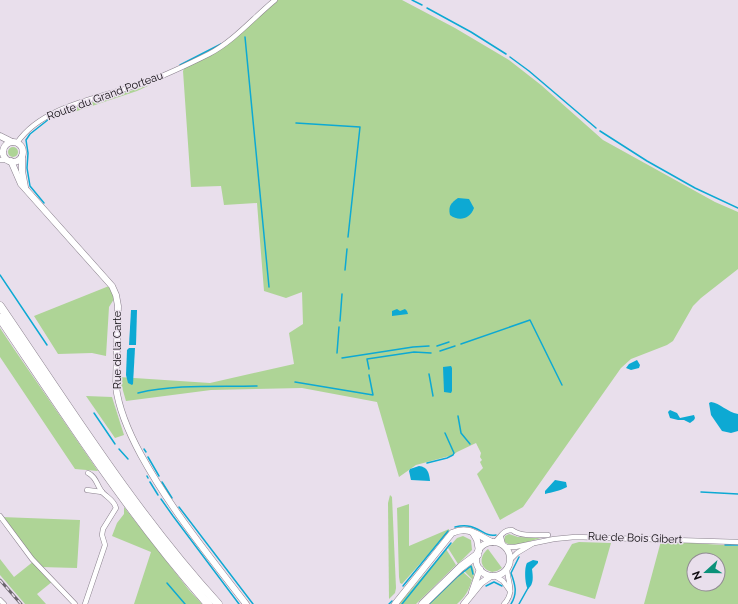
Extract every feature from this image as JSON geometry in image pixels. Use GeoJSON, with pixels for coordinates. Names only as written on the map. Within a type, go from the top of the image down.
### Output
{"type":"FeatureCollection","features":[{"type":"Feature","properties":{"kind":"highway"},"geometry":{"type":"LineString","coordinates":[[0,306],[124,487],[172,551],[218,604]]}},
{"type":"Feature","properties":{"kind":"highway"},"geometry":{"type":"LineString","coordinates":[[0,318],[119,492],[163,550],[208,604]]}},
{"type":"Feature","properties":{"kind":"highway"},"geometry":{"type":"LineString","coordinates":[[423,604],[478,553]]}},
{"type":"Feature","properties":{"kind":"street","name":"Route du Grand Porteau"},"geometry":{"type":"LineString","coordinates":[[15,142],[31,127],[52,113],[148,82],[210,53],[226,44],[241,32],[275,0]]}},
{"type":"Feature","properties":{"kind":"street"},"geometry":{"type":"LineString","coordinates":[[0,136],[15,142],[22,147],[22,171],[25,188]]}},
{"type":"Feature","properties":{"kind":"street"},"geometry":{"type":"LineString","coordinates":[[0,142],[5,157],[9,161]]}},
{"type":"Feature","properties":{"kind":"street"},"geometry":{"type":"LineString","coordinates":[[3,150],[9,143],[15,142]]}},
{"type":"Feature","properties":{"kind":"street"},"geometry":{"type":"LineString","coordinates":[[0,160],[19,160],[22,156]]}},
{"type":"Feature","properties":{"kind":"street","name":"Rue de la Carte"},"geometry":{"type":"LineString","coordinates":[[9,161],[21,184],[107,279],[114,290],[118,306],[116,368],[117,398],[124,420],[136,446],[157,482],[177,512],[246,604]]}},
{"type":"Feature","properties":{"kind":"street"},"geometry":{"type":"LineString","coordinates":[[85,604],[105,545],[102,535],[103,529],[116,508],[113,502],[102,492],[94,476],[88,474]]}},
{"type":"Feature","properties":{"kind":"street"},"geometry":{"type":"LineString","coordinates":[[87,490],[102,492]]}},
{"type":"Feature","properties":{"kind":"street"},"geometry":{"type":"LineString","coordinates":[[0,516],[32,559],[75,604]]}},
{"type":"Feature","properties":{"kind":"street"},"geometry":{"type":"LineString","coordinates":[[395,604],[452,533],[462,530],[478,534],[504,546]]}},
{"type":"Feature","properties":{"kind":"street"},"geometry":{"type":"LineString","coordinates":[[478,553],[486,544],[501,537],[503,532],[512,530],[520,534],[548,535]]}},
{"type":"Feature","properties":{"kind":"street"},"geometry":{"type":"LineString","coordinates":[[473,533],[477,540],[477,562],[480,569],[505,583],[510,591]]}},
{"type":"Feature","properties":{"kind":"street","name":"Rue de Bois Gibert"},"geometry":{"type":"LineString","coordinates":[[504,546],[512,548],[575,536],[738,542]]}},
{"type":"Feature","properties":{"kind":"street"},"geometry":{"type":"LineString","coordinates":[[464,604],[484,580],[502,573],[507,568],[510,560],[509,554],[501,537]]}},
{"type":"Feature","properties":{"kind":"street","name":"Rue de Bois Gibert"},"geometry":{"type":"LineString","coordinates":[[510,560],[517,553],[532,544]]}},
{"type":"Feature","properties":{"kind":"street"},"geometry":{"type":"LineString","coordinates":[[504,604],[508,600],[511,584],[507,568]]}},
{"type":"Feature","properties":{"kind":"street"},"geometry":{"type":"LineString","coordinates":[[470,597],[480,569]]}},
{"type":"Feature","properties":{"kind":"street"},"geometry":{"type":"LineString","coordinates":[[0,600],[4,604]]}},
{"type":"Feature","properties":{"kind":"green space"},"geometry":{"type":"Polygon","coordinates":[[[275,0],[402,0],[455,28],[509,60],[541,85],[603,140],[715,202],[738,212],[738,269],[693,306],[673,341],[667,345],[631,359],[621,368],[523,507],[500,520],[477,474],[483,468],[480,462],[482,460],[480,457],[481,453],[476,443],[453,455],[416,465],[399,477],[377,402],[302,388],[211,390],[126,401],[119,377],[210,383],[294,364],[289,333],[303,324],[302,292],[286,298],[264,291],[257,203],[224,205],[221,186],[191,187],[183,71],[186,65],[226,44],[275,0]]]}},
{"type":"Feature","properties":{"kind":"green space"},"geometry":{"type":"Polygon","coordinates":[[[150,85],[137,91],[71,113],[57,116],[57,113],[150,85]]]}},
{"type":"Feature","properties":{"kind":"green space"},"geometry":{"type":"Polygon","coordinates":[[[11,147],[15,147],[17,148],[17,156],[11,157],[8,154],[8,150],[11,147]]]}},
{"type":"Feature","properties":{"kind":"green space"},"geometry":{"type":"Polygon","coordinates":[[[109,286],[113,292],[114,299],[109,307],[106,356],[92,353],[58,354],[34,316],[109,286]]]}},
{"type":"Feature","properties":{"kind":"green space"},"geometry":{"type":"Polygon","coordinates":[[[0,328],[98,471],[75,469],[0,357],[0,328]]]}},
{"type":"Feature","properties":{"kind":"green space"},"geometry":{"type":"Polygon","coordinates":[[[86,396],[112,397],[124,435],[115,438],[86,396]]]}},
{"type":"Feature","properties":{"kind":"green space"},"geometry":{"type":"Polygon","coordinates":[[[390,495],[392,497],[396,588],[395,593],[389,599],[388,503],[390,495]]]}},
{"type":"Feature","properties":{"kind":"green space"},"geometry":{"type":"Polygon","coordinates":[[[409,504],[409,546],[449,529],[449,531],[402,584],[400,583],[399,577],[397,508],[409,504]]]}},
{"type":"Feature","properties":{"kind":"green space"},"geometry":{"type":"Polygon","coordinates":[[[124,507],[189,590],[202,604],[134,604],[151,552],[112,536],[117,523],[124,514],[124,507]]]}},
{"type":"Feature","properties":{"kind":"green space"},"geometry":{"type":"Polygon","coordinates":[[[1,517],[80,520],[77,568],[40,567],[53,581],[37,594],[46,604],[25,604],[0,575],[0,559],[14,577],[34,561],[1,517]]]}},
{"type":"Feature","properties":{"kind":"green space"},"geometry":{"type":"Polygon","coordinates":[[[509,534],[518,537],[541,538],[521,544],[511,545],[504,541],[505,536],[509,534]]]}},
{"type":"Feature","properties":{"kind":"green space"},"geometry":{"type":"Polygon","coordinates":[[[463,536],[471,540],[472,550],[458,564],[448,548],[457,538],[463,536]]]}},
{"type":"Feature","properties":{"kind":"green space"},"geometry":{"type":"Polygon","coordinates":[[[661,541],[738,546],[738,604],[644,604],[661,541]]]}},
{"type":"Feature","properties":{"kind":"green space"},"geometry":{"type":"Polygon","coordinates":[[[579,542],[611,543],[595,599],[548,585],[572,544],[579,542]]]}},
{"type":"Feature","properties":{"kind":"green space"},"geometry":{"type":"Polygon","coordinates":[[[446,549],[456,565],[416,604],[399,604],[446,549]]]}},
{"type":"Feature","properties":{"kind":"green space"},"geometry":{"type":"Polygon","coordinates":[[[488,549],[502,568],[497,571],[492,572],[483,566],[482,559],[488,549]]]}},
{"type":"Feature","properties":{"kind":"green space"},"geometry":{"type":"Polygon","coordinates":[[[472,565],[474,571],[473,580],[464,571],[472,565]]]}},
{"type":"Feature","properties":{"kind":"green space"},"geometry":{"type":"Polygon","coordinates":[[[463,572],[472,580],[470,587],[457,604],[429,604],[463,572]]]}},
{"type":"Feature","properties":{"kind":"water"},"geometry":{"type":"Polygon","coordinates":[[[458,198],[469,199],[474,208],[470,215],[460,219],[450,215],[449,209],[458,198]]]}},
{"type":"Feature","properties":{"kind":"water"},"geometry":{"type":"Polygon","coordinates":[[[397,309],[400,311],[405,309],[408,314],[392,316],[392,311],[397,309]]]}},
{"type":"Feature","properties":{"kind":"water"},"geometry":{"type":"Polygon","coordinates":[[[131,310],[137,310],[136,345],[129,345],[131,310]]]}},
{"type":"Feature","properties":{"kind":"water"},"geometry":{"type":"Polygon","coordinates":[[[129,348],[135,348],[132,385],[128,383],[126,375],[127,350],[129,348]]]}},
{"type":"Feature","properties":{"kind":"water"},"geometry":{"type":"Polygon","coordinates":[[[637,360],[640,365],[639,368],[631,370],[626,368],[629,364],[637,360]]]}},
{"type":"Feature","properties":{"kind":"water"},"geometry":{"type":"Polygon","coordinates":[[[451,366],[451,393],[444,392],[443,367],[451,366]]]}},
{"type":"Feature","properties":{"kind":"water"},"geometry":{"type":"Polygon","coordinates":[[[711,402],[738,414],[738,431],[731,433],[722,431],[711,415],[709,403],[711,402]]]}},
{"type":"Feature","properties":{"kind":"water"},"geometry":{"type":"Polygon","coordinates":[[[670,410],[677,413],[680,418],[694,415],[695,418],[690,423],[684,420],[670,418],[668,412],[670,410]]]}},
{"type":"Feature","properties":{"kind":"water"},"geometry":{"type":"Polygon","coordinates":[[[419,466],[428,471],[430,481],[411,480],[410,469],[419,466]]]}},
{"type":"Feature","properties":{"kind":"water"},"geometry":{"type":"Polygon","coordinates":[[[555,480],[566,482],[567,487],[545,494],[545,491],[555,480]]]}},
{"type":"Feature","properties":{"kind":"water"},"geometry":{"type":"Polygon","coordinates":[[[533,560],[538,561],[538,563],[532,569],[532,583],[528,589],[525,569],[527,563],[533,560]]]}},
{"type":"Feature","properties":{"kind":"waterway"},"geometry":{"type":"LineString","coordinates":[[412,0],[422,5]]}},
{"type":"Feature","properties":{"kind":"waterway"},"geometry":{"type":"LineString","coordinates":[[427,8],[471,32],[506,54]]}},
{"type":"Feature","properties":{"kind":"waterway"},"geometry":{"type":"LineString","coordinates":[[245,37],[269,287]]}},
{"type":"Feature","properties":{"kind":"waterway"},"geometry":{"type":"LineString","coordinates":[[180,65],[221,44]]}},
{"type":"Feature","properties":{"kind":"waterway"},"geometry":{"type":"LineString","coordinates":[[510,57],[529,71],[596,128]]}},
{"type":"Feature","properties":{"kind":"waterway"},"geometry":{"type":"LineString","coordinates":[[44,203],[30,186],[27,168],[28,153],[26,140],[30,134],[49,119]]}},
{"type":"Feature","properties":{"kind":"waterway"},"geometry":{"type":"LineString","coordinates":[[296,123],[360,127],[348,237]]}},
{"type":"Feature","properties":{"kind":"waterway"},"geometry":{"type":"LineString","coordinates":[[600,131],[647,161],[695,188],[738,208]]}},
{"type":"Feature","properties":{"kind":"waterway"},"geometry":{"type":"LineString","coordinates":[[345,270],[347,249]]}},
{"type":"Feature","properties":{"kind":"waterway"},"geometry":{"type":"LineString","coordinates":[[0,275],[47,345]]}},
{"type":"Feature","properties":{"kind":"waterway"},"geometry":{"type":"LineString","coordinates":[[340,321],[342,294]]}},
{"type":"Feature","properties":{"kind":"waterway"},"geometry":{"type":"LineString","coordinates":[[461,344],[530,320],[562,385]]}},
{"type":"Feature","properties":{"kind":"waterway"},"geometry":{"type":"LineString","coordinates":[[337,353],[339,327]]}},
{"type":"Feature","properties":{"kind":"waterway"},"geometry":{"type":"LineString","coordinates":[[437,346],[449,342]]}},
{"type":"Feature","properties":{"kind":"waterway"},"geometry":{"type":"LineString","coordinates":[[342,358],[429,346]]}},
{"type":"Feature","properties":{"kind":"waterway"},"geometry":{"type":"LineString","coordinates":[[440,351],[455,346]]}},
{"type":"Feature","properties":{"kind":"waterway"},"geometry":{"type":"LineString","coordinates":[[369,369],[367,359],[414,352],[431,353]]}},
{"type":"Feature","properties":{"kind":"waterway"},"geometry":{"type":"LineString","coordinates":[[429,374],[433,396]]}},
{"type":"Feature","properties":{"kind":"waterway"},"geometry":{"type":"LineString","coordinates":[[295,382],[373,395],[369,375]]}},
{"type":"Feature","properties":{"kind":"waterway"},"geometry":{"type":"LineString","coordinates":[[138,393],[167,388],[197,386],[257,386]]}},
{"type":"Feature","properties":{"kind":"waterway"},"geometry":{"type":"LineString","coordinates":[[94,413],[115,444]]}},
{"type":"Feature","properties":{"kind":"waterway"},"geometry":{"type":"LineString","coordinates":[[458,416],[461,433],[470,444]]}},
{"type":"Feature","properties":{"kind":"waterway"},"geometry":{"type":"LineString","coordinates":[[427,463],[453,455],[454,453],[445,433]]}},
{"type":"Feature","properties":{"kind":"waterway"},"geometry":{"type":"LineString","coordinates":[[119,449],[128,459]]}},
{"type":"Feature","properties":{"kind":"waterway"},"geometry":{"type":"LineString","coordinates":[[148,457],[159,476]]}},
{"type":"Feature","properties":{"kind":"waterway"},"geometry":{"type":"LineString","coordinates":[[150,482],[158,495]]}},
{"type":"Feature","properties":{"kind":"waterway"},"geometry":{"type":"LineString","coordinates":[[162,482],[172,498]]}},
{"type":"Feature","properties":{"kind":"waterway"},"geometry":{"type":"LineString","coordinates":[[701,492],[738,494]]}},
{"type":"Feature","properties":{"kind":"waterway"},"geometry":{"type":"LineString","coordinates":[[161,499],[239,604]]}},
{"type":"Feature","properties":{"kind":"waterway"},"geometry":{"type":"LineString","coordinates":[[179,507],[253,604]]}},
{"type":"Feature","properties":{"kind":"waterway"},"geometry":{"type":"LineString","coordinates":[[455,527],[469,526],[487,534],[496,535]]}},
{"type":"Feature","properties":{"kind":"waterway"},"geometry":{"type":"LineString","coordinates":[[403,586],[448,531]]}},
{"type":"Feature","properties":{"kind":"waterway"},"geometry":{"type":"LineString","coordinates":[[402,604],[451,543]]}},
{"type":"Feature","properties":{"kind":"waterway"},"geometry":{"type":"LineString","coordinates":[[725,545],[738,545]]}},
{"type":"Feature","properties":{"kind":"waterway"},"geometry":{"type":"LineString","coordinates":[[511,604],[515,596],[515,585],[511,573],[519,557]]}},
{"type":"Feature","properties":{"kind":"waterway"},"geometry":{"type":"LineString","coordinates":[[429,604],[457,577],[471,566],[473,574]]}},
{"type":"Feature","properties":{"kind":"waterway"},"geometry":{"type":"LineString","coordinates":[[486,586],[494,582],[502,586]]}},
{"type":"Feature","properties":{"kind":"waterway"},"geometry":{"type":"LineString","coordinates":[[167,583],[185,604]]}},
{"type":"Feature","properties":{"kind":"waterway"},"geometry":{"type":"LineString","coordinates":[[519,604],[528,588]]}},
{"type":"Feature","properties":{"kind":"waterway"},"geometry":{"type":"LineString","coordinates":[[389,604],[392,601]]}},
{"type":"Feature","properties":{"kind":"railway"},"geometry":{"type":"LineString","coordinates":[[0,580],[21,604]]}}]}
